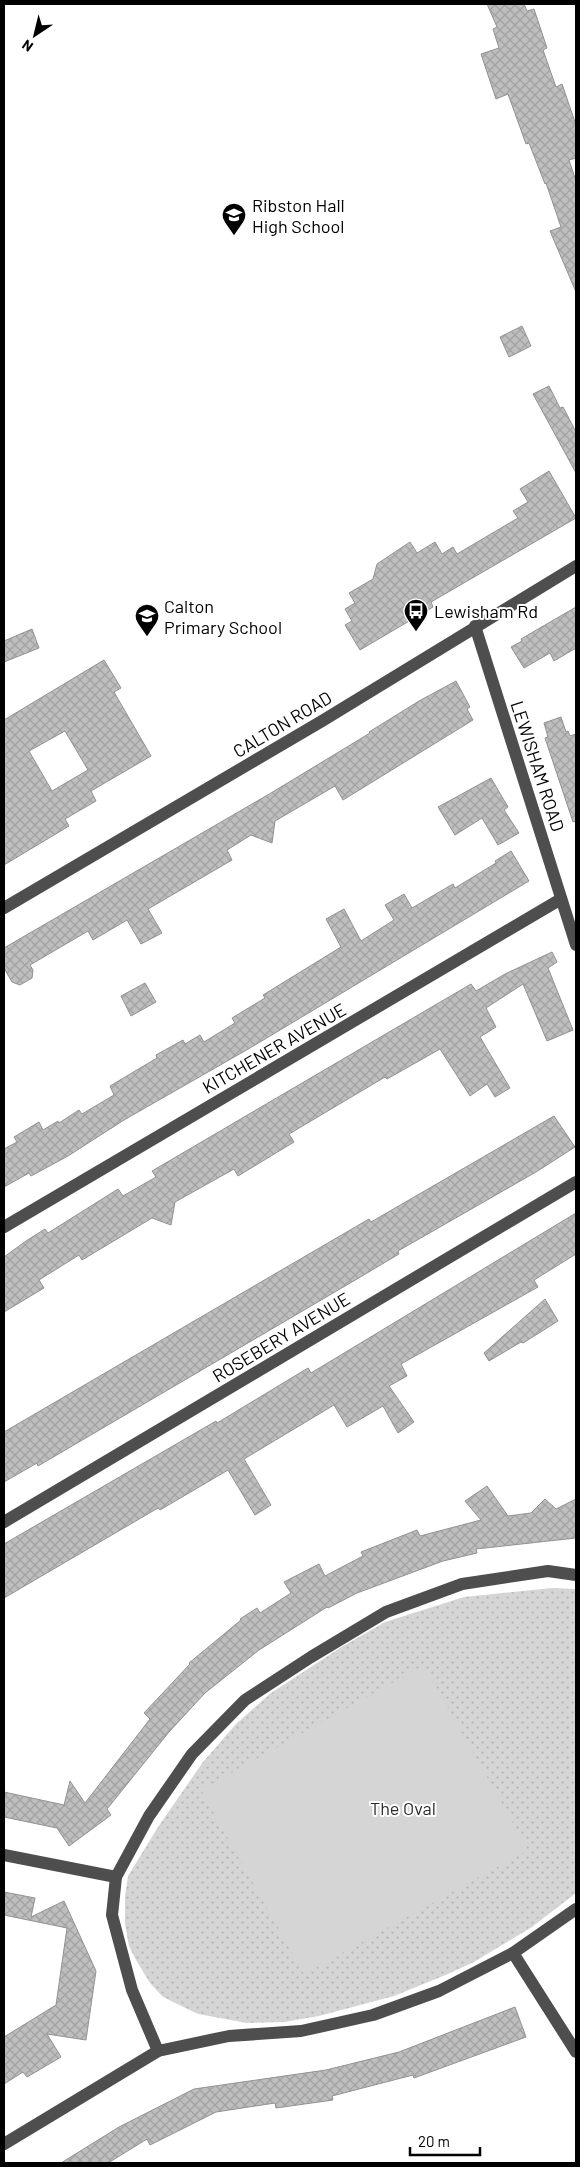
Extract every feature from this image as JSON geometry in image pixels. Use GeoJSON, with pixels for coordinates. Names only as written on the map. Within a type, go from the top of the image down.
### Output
{"type":"FeatureCollection","features":[{"type":"Feature","properties":{"kind":"street","name":"CALTON ROAD"},"geometry":{"type":"LineString","coordinates":[[4,908],[313,726],[576,566]]}},
{"type":"Feature","properties":{"kind":"street","name":"LEWISHAM ROAD"},"geometry":{"type":"LineString","coordinates":[[475,626],[576,945]]}},
{"type":"Feature","properties":{"kind":"street","name":"KITCHENER AVENUE"},"geometry":{"type":"LineString","coordinates":[[4,1227],[561,899]]}},
{"type":"Feature","properties":{"kind":"street","name":"ROSEBERY AVENUE"},"geometry":{"type":"LineString","coordinates":[[4,1522],[576,1182]]}},
{"type":"Feature","properties":{"kind":"street"},"geometry":{"type":"LineString","coordinates":[[158,2051],[132,1990],[112,1915],[116,1877],[149,1816],[192,1754],[244,1700],[386,1612],[462,1584],[548,1571],[576,1575]]}},
{"type":"Feature","properties":{"kind":"street"},"geometry":{"type":"LineString","coordinates":[[4,1855],[116,1877]]}},
{"type":"Feature","properties":{"kind":"street"},"geometry":{"type":"LineString","coordinates":[[4,2144],[158,2051],[229,2036],[301,2031],[373,2015],[439,1991],[513,1953],[576,1909]]}},
{"type":"Feature","properties":{"kind":"street"},"geometry":{"type":"LineString","coordinates":[[513,1953],[576,2052]]}},
{"type":"Feature","properties":{"kind":"green space","name":"The Oval"},"geometry":{"type":"Polygon","coordinates":[[[552,1588],[576,1589],[576,1893],[532,1927],[474,1962],[394,1996],[319,2016],[284,2022],[247,2023],[198,2014],[163,1997],[150,1983],[129,1946],[125,1924],[125,1896],[128,1876],[158,1827],[203,1762],[236,1724],[271,1693],[340,1648],[385,1622],[464,1597],[552,1588]]]}},
{"type":"Feature","properties":{"kind":"green space"},"geometry":{"type":"Polygon","coordinates":[[[424,1665],[528,1850],[304,1974],[201,1790],[424,1665]]]}},
{"type":"Feature","properties":{"kind":"building"},"geometry":{"type":"Polygon","coordinates":[[[487,4],[524,4],[527,11],[534,9],[547,48],[543,50],[556,87],[562,84],[576,125],[576,158],[569,160],[576,181],[576,292],[550,231],[561,227],[546,183],[529,143],[526,144],[508,94],[496,99],[481,54],[499,48],[493,29],[497,27],[487,4]]]}},
{"type":"Feature","properties":{"kind":"building"},"geometry":{"type":"Polygon","coordinates":[[[522,326],[531,346],[509,357],[500,337],[522,326]]]}},
{"type":"Feature","properties":{"kind":"building"},"geometry":{"type":"Polygon","coordinates":[[[549,386],[560,408],[563,407],[576,432],[576,473],[533,394],[549,386]]]}},
{"type":"Feature","properties":{"kind":"building"},"geometry":{"type":"Polygon","coordinates":[[[549,471],[576,518],[431,602],[433,607],[360,650],[345,625],[352,621],[345,609],[355,603],[349,593],[373,579],[377,564],[410,542],[417,553],[435,542],[442,554],[453,547],[457,554],[518,518],[513,511],[528,502],[520,489],[549,471]]]}},
{"type":"Feature","properties":{"kind":"building"},"geometry":{"type":"Polygon","coordinates":[[[576,607],[576,648],[554,661],[550,653],[524,668],[511,647],[522,641],[521,639],[576,607]]]}},
{"type":"Feature","properties":{"kind":"building"},"geometry":{"type":"Polygon","coordinates":[[[32,629],[39,648],[4,662],[4,641],[32,629]]]}},
{"type":"Feature","properties":{"kind":"building"},"geometry":{"type":"Polygon","coordinates":[[[104,660],[121,688],[114,692],[151,756],[91,791],[96,801],[65,819],[69,826],[4,865],[4,720],[104,660]],[[65,731],[29,751],[52,791],[88,770],[65,731]]]}},
{"type":"Feature","properties":{"kind":"building"},"geometry":{"type":"Polygon","coordinates":[[[456,681],[470,707],[467,709],[473,720],[343,800],[335,786],[275,821],[272,843],[251,835],[227,850],[232,860],[148,909],[162,933],[141,944],[127,920],[93,940],[88,931],[30,965],[33,970],[32,978],[20,985],[12,982],[4,968],[4,948],[271,793],[419,701],[456,681]]]}},
{"type":"Feature","properties":{"kind":"building"},"geometry":{"type":"Polygon","coordinates":[[[561,717],[566,732],[568,731],[570,736],[576,734],[576,821],[573,822],[545,738],[548,737],[544,723],[561,717]]]}},
{"type":"Feature","properties":{"kind":"building"},"geometry":{"type":"Polygon","coordinates":[[[491,778],[508,807],[504,810],[519,833],[498,845],[482,818],[455,835],[438,807],[491,778]]]}},
{"type":"Feature","properties":{"kind":"building"},"geometry":{"type":"Polygon","coordinates":[[[511,851],[529,881],[250,1048],[124,1120],[68,1156],[31,1176],[29,1173],[4,1187],[4,1149],[17,1142],[14,1137],[39,1122],[43,1130],[58,1121],[59,1123],[79,1110],[82,1114],[114,1095],[110,1086],[157,1058],[156,1055],[183,1040],[185,1044],[200,1035],[204,1042],[235,1023],[232,1018],[265,998],[263,995],[341,947],[326,919],[344,909],[361,941],[394,920],[385,905],[404,894],[412,908],[453,884],[455,888],[496,863],[495,861],[511,851]]]}},
{"type":"Feature","properties":{"kind":"building"},"geometry":{"type":"Polygon","coordinates":[[[552,952],[557,962],[548,968],[573,1030],[547,1041],[523,984],[486,1008],[496,1027],[480,1037],[510,1088],[495,1097],[487,1084],[470,1096],[440,1049],[387,1079],[385,1077],[289,1134],[294,1142],[238,1176],[234,1169],[175,1202],[171,1225],[152,1218],[82,1260],[79,1255],[39,1280],[44,1288],[4,1312],[4,1257],[26,1241],[45,1229],[48,1233],[118,1189],[123,1196],[156,1177],[152,1171],[471,984],[476,991],[505,974],[552,952]]]}},
{"type":"Feature","properties":{"kind":"building"},"geometry":{"type":"Polygon","coordinates":[[[145,983],[156,1002],[131,1016],[121,996],[145,983]]]}},
{"type":"Feature","properties":{"kind":"building"},"geometry":{"type":"Polygon","coordinates":[[[554,1116],[575,1147],[536,1172],[398,1251],[399,1254],[357,1279],[38,1466],[37,1463],[4,1482],[4,1432],[369,1219],[371,1222],[554,1116]]]}},
{"type":"Feature","properties":{"kind":"building"},"geometry":{"type":"Polygon","coordinates":[[[576,1213],[576,1254],[534,1280],[538,1287],[401,1364],[407,1376],[389,1386],[414,1422],[398,1433],[383,1406],[347,1427],[334,1405],[244,1459],[271,1505],[255,1515],[228,1470],[160,1510],[158,1508],[4,1598],[4,1544],[216,1421],[217,1423],[308,1368],[311,1373],[576,1213]]]}},
{"type":"Feature","properties":{"kind":"building"},"geometry":{"type":"Polygon","coordinates":[[[545,1299],[558,1321],[489,1361],[484,1353],[545,1299]]]}},
{"type":"Feature","properties":{"kind":"building"},"geometry":{"type":"Polygon","coordinates":[[[487,1486],[508,1516],[531,1513],[545,1499],[556,1509],[576,1499],[576,1538],[476,1549],[477,1553],[443,1561],[357,1593],[327,1607],[259,1650],[205,1693],[169,1732],[107,1809],[111,1815],[69,1846],[57,1828],[4,1817],[4,1792],[64,1805],[70,1781],[85,1803],[150,1719],[144,1713],[189,1663],[240,1619],[257,1608],[260,1613],[291,1593],[284,1582],[319,1564],[325,1576],[363,1556],[361,1552],[417,1530],[420,1536],[481,1520],[465,1501],[487,1486]]]}},
{"type":"Feature","properties":{"kind":"building"},"geometry":{"type":"Polygon","coordinates":[[[4,1892],[35,1898],[31,1917],[64,1901],[96,1971],[86,2040],[47,2034],[61,2057],[27,2077],[23,2072],[4,2084],[4,2037],[56,2005],[67,1928],[4,1915],[4,1892]]]}},
{"type":"Feature","properties":{"kind":"building"},"geometry":{"type":"Polygon","coordinates":[[[515,2007],[526,2037],[414,2078],[413,2075],[332,2096],[333,2100],[276,2108],[275,2103],[216,2112],[150,2145],[147,2139],[108,2163],[61,2163],[119,2127],[194,2089],[326,2070],[399,2052],[515,2007]]]}},
{"type":"Feature","properties":{"kind":"place","name":"Ribston Hall High School"},"geometry":{"type":"Point","coordinates":[234,236]}},
{"type":"Feature","properties":{"kind":"place","name":"Lewisham Rd"},"geometry":{"type":"Point","coordinates":[416,632]}},
{"type":"Feature","properties":{"kind":"place","name":"Calton Primary School"},"geometry":{"type":"Point","coordinates":[147,637]}}]}
